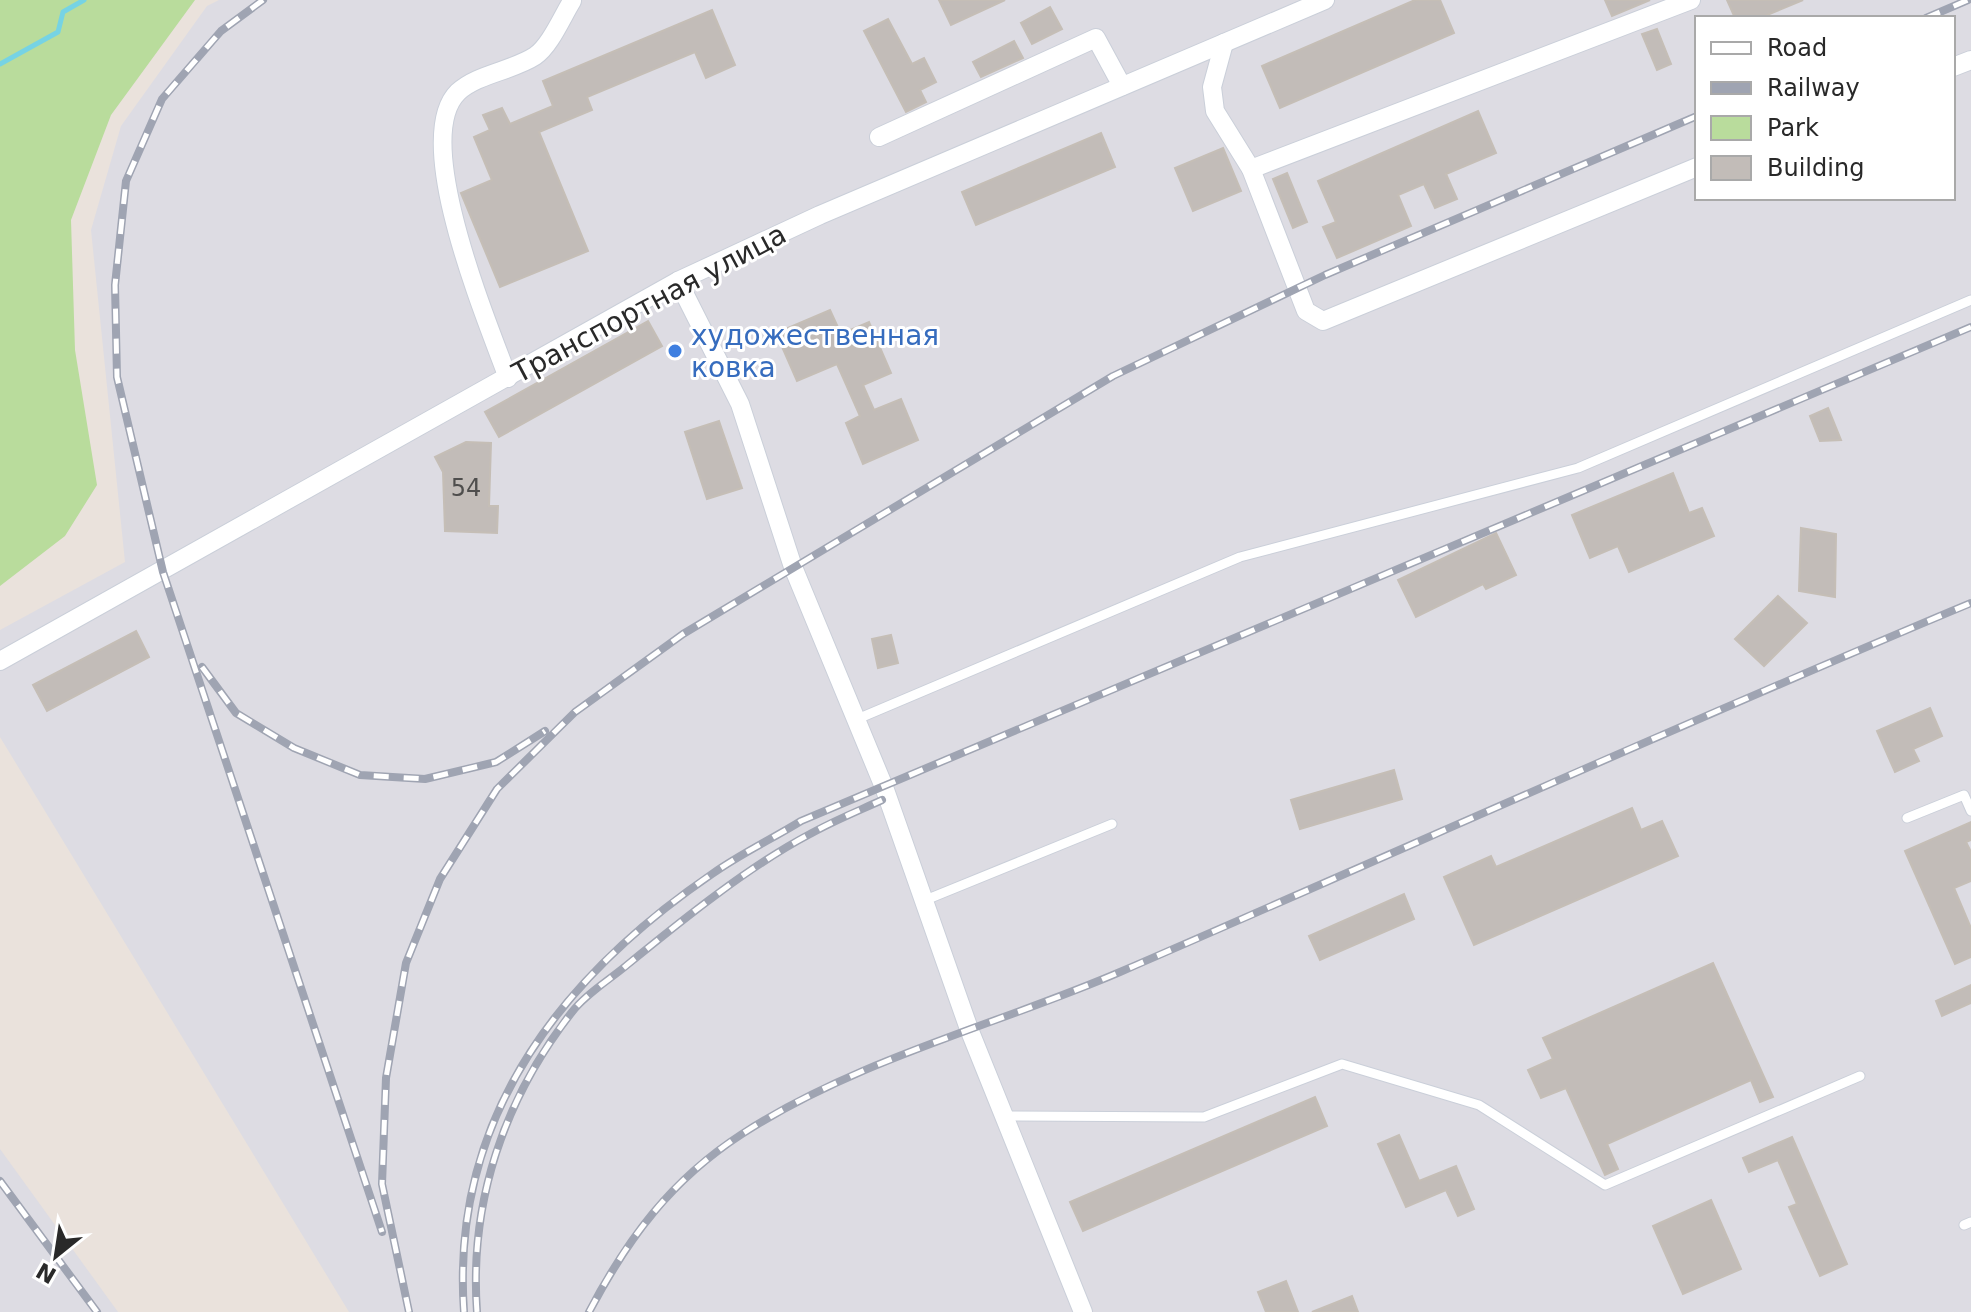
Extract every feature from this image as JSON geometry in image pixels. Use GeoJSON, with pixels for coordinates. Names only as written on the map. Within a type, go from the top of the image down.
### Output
{"type":"FeatureCollection","features":[{"type":"Feature","properties":{"kind":"street","name":"Транспортная улица"},"geometry":{"type":"LineString","coordinates":[[0,661],[678,281],[820,215],[1325,0]]}},
{"type":"Feature","properties":{"kind":"street"},"geometry":{"type":"LineString","coordinates":[[1251,169],[1691,0]]}},
{"type":"Feature","properties":{"kind":"street"},"geometry":{"type":"LineString","coordinates":[[508,378],[453,225],[442,144],[446,117],[459,91],[537,55],[572,1]]}},
{"type":"Feature","properties":{"kind":"street"},"geometry":{"type":"LineString","coordinates":[[879,137],[1096,38],[1122,86]]}},
{"type":"Feature","properties":{"kind":"street"},"geometry":{"type":"LineString","coordinates":[[1224,43],[1212,87],[1215,111],[1251,169],[1306,311],[1323,321],[1695,168]]}},
{"type":"Feature","properties":{"kind":"street"},"geometry":{"type":"LineString","coordinates":[[678,281],[740,404],[793,567],[884,787],[923,901],[1004,1116],[1083,1312]]}},
{"type":"Feature","properties":{"kind":"lane"},"geometry":{"type":"LineString","coordinates":[[855,720],[1240,557],[1578,468],[1971,300]]}},
{"type":"Feature","properties":{"kind":"lane"},"geometry":{"type":"LineString","coordinates":[[1907,818],[1964,795],[1971,811]]}},
{"type":"Feature","properties":{"kind":"lane"},"geometry":{"type":"LineString","coordinates":[[923,901],[1112,824]]}},
{"type":"Feature","properties":{"kind":"lane"},"geometry":{"type":"LineString","coordinates":[[1004,1116],[1204,1117],[1342,1064],[1479,1105],[1605,1185],[1860,1076]]}},
{"type":"Feature","properties":{"kind":"shaded area"},"geometry":{"type":"Polygon","coordinates":[[[219,0],[1971,0],[1971,1312],[349,1312],[0,737],[0,630],[125,562],[91,230],[121,126],[207,6],[219,0]]]}},
{"type":"Feature","properties":{"kind":"shaded area"},"geometry":{"type":"Polygon","coordinates":[[[0,1149],[118,1312],[0,1312],[0,1149]]]}},
{"type":"Feature","properties":{"kind":"green space"},"geometry":{"type":"Polygon","coordinates":[[[0,0],[195,0],[111,115],[71,220],[75,350],[97,485],[65,536],[0,586],[0,0]]]}},
{"type":"Feature","properties":{"kind":"building"},"geometry":{"type":"Polygon","coordinates":[[[939,0],[1005,0],[951,25],[939,0]]]}},
{"type":"Feature","properties":{"kind":"building"},"geometry":{"type":"Polygon","coordinates":[[[1415,0],[1440,0],[1454,33],[1280,108],[1262,66],[1415,0]]]}},
{"type":"Feature","properties":{"kind":"building"},"geometry":{"type":"Polygon","coordinates":[[[1605,0],[1650,0],[1612,16],[1605,0]]]}},
{"type":"Feature","properties":{"kind":"building"},"geometry":{"type":"Polygon","coordinates":[[[1727,0],[1803,0],[1765,16],[1734,16],[1727,0]]]}},
{"type":"Feature","properties":{"kind":"building"},"geometry":{"type":"Polygon","coordinates":[[[1050,7],[1062,29],[1032,44],[1021,23],[1050,7]]]}},
{"type":"Feature","properties":{"kind":"building"},"geometry":{"type":"Polygon","coordinates":[[[712,10],[735,65],[706,78],[695,52],[587,97],[592,110],[539,132],[588,251],[500,287],[461,193],[492,180],[474,137],[490,130],[483,115],[502,108],[510,124],[553,106],[543,81],[712,10]]]}},
{"type":"Feature","properties":{"kind":"building"},"geometry":{"type":"Polygon","coordinates":[[[888,19],[912,64],[924,58],[936,82],[920,90],[926,102],[906,112],[864,31],[888,19]]]}},
{"type":"Feature","properties":{"kind":"building"},"geometry":{"type":"Polygon","coordinates":[[[1657,29],[1671,64],[1657,70],[1642,34],[1657,29]]]}},
{"type":"Feature","properties":{"kind":"building"},"geometry":{"type":"Polygon","coordinates":[[[1014,41],[1023,58],[981,77],[973,62],[1014,41]]]}},
{"type":"Feature","properties":{"kind":"building"},"geometry":{"type":"Polygon","coordinates":[[[1478,111],[1496,153],[1446,174],[1457,199],[1435,208],[1424,184],[1398,195],[1411,226],[1337,258],[1323,227],[1336,222],[1318,181],[1478,111]]]}},
{"type":"Feature","properties":{"kind":"building"},"geometry":{"type":"Polygon","coordinates":[[[1101,133],[1115,167],[976,225],[962,192],[1101,133]]]}},
{"type":"Feature","properties":{"kind":"building"},"geometry":{"type":"Polygon","coordinates":[[[1223,148],[1241,191],[1193,211],[1175,168],[1223,148]]]}},
{"type":"Feature","properties":{"kind":"building"},"geometry":{"type":"Polygon","coordinates":[[[1287,173],[1307,222],[1293,228],[1273,179],[1287,173]]]}},
{"type":"Feature","properties":{"kind":"building"},"geometry":{"type":"Polygon","coordinates":[[[830,310],[841,334],[869,322],[891,373],[863,385],[874,410],[901,399],[918,440],[863,464],[846,423],[860,416],[837,364],[797,381],[776,333],[830,310]]]}},
{"type":"Feature","properties":{"kind":"building"},"geometry":{"type":"Polygon","coordinates":[[[648,321],[662,346],[499,437],[485,412],[648,321]]]}},
{"type":"Feature","properties":{"kind":"building"},"geometry":{"type":"Polygon","coordinates":[[[1828,408],[1841,440],[1820,441],[1810,416],[1828,408]]]}},
{"type":"Feature","properties":{"kind":"building"},"geometry":{"type":"Polygon","coordinates":[[[719,421],[742,488],[707,499],[685,432],[719,421]]]}},
{"type":"Feature","properties":{"kind":"building"},"geometry":{"type":"Polygon","coordinates":[[[466,442],[491,443],[489,506],[498,506],[497,533],[445,531],[443,472],[435,457],[466,442]]]}},
{"type":"Feature","properties":{"kind":"building"},"geometry":{"type":"Polygon","coordinates":[[[1673,473],[1689,513],[1702,508],[1714,536],[1629,572],[1618,546],[1590,558],[1572,515],[1673,473]]]}},
{"type":"Feature","properties":{"kind":"building"},"geometry":{"type":"Polygon","coordinates":[[[1801,528],[1836,534],[1835,597],[1799,591],[1801,528]]]}},
{"type":"Feature","properties":{"kind":"building"},"geometry":{"type":"Polygon","coordinates":[[[1496,533],[1516,575],[1486,589],[1483,584],[1416,617],[1398,580],[1496,533]]]}},
{"type":"Feature","properties":{"kind":"building"},"geometry":{"type":"Polygon","coordinates":[[[1778,596],[1807,623],[1764,666],[1735,639],[1778,596]]]}},
{"type":"Feature","properties":{"kind":"building"},"geometry":{"type":"Polygon","coordinates":[[[136,631],[149,657],[47,711],[33,685],[136,631]]]}},
{"type":"Feature","properties":{"kind":"building"},"geometry":{"type":"Polygon","coordinates":[[[891,635],[898,663],[878,668],[872,639],[891,635]]]}},
{"type":"Feature","properties":{"kind":"building"},"geometry":{"type":"Polygon","coordinates":[[[1930,708],[1942,736],[1913,749],[1919,761],[1895,772],[1877,731],[1930,708]]]}},
{"type":"Feature","properties":{"kind":"building"},"geometry":{"type":"Polygon","coordinates":[[[1394,770],[1402,799],[1300,829],[1291,800],[1394,770]]]}},
{"type":"Feature","properties":{"kind":"building"},"geometry":{"type":"Polygon","coordinates":[[[1632,808],[1641,830],[1662,821],[1678,856],[1474,945],[1444,877],[1491,856],[1496,867],[1632,808]]]}},
{"type":"Feature","properties":{"kind":"building"},"geometry":{"type":"Polygon","coordinates":[[[1971,822],[1971,840],[1966,842],[1971,852],[1971,881],[1954,888],[1971,928],[1971,957],[1955,964],[1905,851],[1971,822]]]}},
{"type":"Feature","properties":{"kind":"building"},"geometry":{"type":"Polygon","coordinates":[[[1404,894],[1414,919],[1320,960],[1309,936],[1404,894]]]}},
{"type":"Feature","properties":{"kind":"building"},"geometry":{"type":"Polygon","coordinates":[[[1713,963],[1773,1097],[1760,1102],[1751,1080],[1607,1144],[1618,1169],[1605,1175],[1566,1088],[1541,1098],[1528,1070],[1553,1059],[1543,1038],[1713,963]]]}},
{"type":"Feature","properties":{"kind":"building"},"geometry":{"type":"Polygon","coordinates":[[[1971,985],[1971,1003],[1942,1016],[1936,1001],[1971,985]]]}},
{"type":"Feature","properties":{"kind":"building"},"geometry":{"type":"Polygon","coordinates":[[[1315,1097],[1327,1126],[1083,1231],[1070,1202],[1315,1097]]]}},
{"type":"Feature","properties":{"kind":"building"},"geometry":{"type":"Polygon","coordinates":[[[1399,1135],[1419,1181],[1456,1166],[1474,1209],[1458,1216],[1446,1190],[1406,1207],[1378,1144],[1399,1135]]]}},
{"type":"Feature","properties":{"kind":"building"},"geometry":{"type":"Polygon","coordinates":[[[1792,1137],[1847,1264],[1820,1276],[1789,1207],[1797,1204],[1778,1160],[1749,1172],[1743,1158],[1792,1137]]]}},
{"type":"Feature","properties":{"kind":"building"},"geometry":{"type":"Polygon","coordinates":[[[1711,1200],[1741,1269],[1683,1294],[1653,1226],[1711,1200]]]}},
{"type":"Feature","properties":{"kind":"building"},"geometry":{"type":"Polygon","coordinates":[[[1286,1281],[1298,1312],[1266,1312],[1258,1292],[1286,1281]]]}},
{"type":"Feature","properties":{"kind":"building"},"geometry":{"type":"Polygon","coordinates":[[[1352,1296],[1358,1312],[1312,1312],[1352,1296]]]}},
{"type":"Feature","properties":{"kind":"waterway"},"geometry":{"type":"LineString","coordinates":[[0,64],[58,32],[63,12],[84,0]]}},
{"type":"Feature","properties":{"kind":"railway"},"geometry":{"type":"LineString","coordinates":[[263,0],[221,31],[162,99],[126,181],[115,285],[117,377],[163,572],[382,1232]]}},
{"type":"Feature","properties":{"kind":"railway"},"geometry":{"type":"LineString","coordinates":[[1931,16],[1968,0]]}},
{"type":"Feature","properties":{"kind":"railway"},"geometry":{"type":"LineString","coordinates":[[409,1312],[382,1184],[386,1078],[406,963],[440,879],[497,789],[575,712],[683,634],[1113,376],[1325,275],[1695,117]]}},
{"type":"Feature","properties":{"kind":"railway"},"geometry":{"type":"LineString","coordinates":[[464,1312],[464,1242],[475,1177],[496,1116],[526,1060],[563,1007],[607,959],[657,915],[723,867],[801,821],[1971,327]]}},
{"type":"Feature","properties":{"kind":"railway"},"geometry":{"type":"LineString","coordinates":[[589,1312],[619,1259],[673,1191],[717,1152],[786,1108],[879,1064],[1120,972],[1971,603]]}},
{"type":"Feature","properties":{"kind":"railway"},"geometry":{"type":"LineString","coordinates":[[202,667],[236,713],[294,748],[360,775],[425,779],[496,762],[545,731]]}},
{"type":"Feature","properties":{"kind":"railway"},"geometry":{"type":"LineString","coordinates":[[477,1312],[479,1231],[496,1153],[527,1080],[572,1012],[598,987],[740,878],[810,834],[882,800]]}},
{"type":"Feature","properties":{"kind":"railway"},"geometry":{"type":"LineString","coordinates":[[0,1181],[97,1312]]}},
{"type":"Feature","properties":{"kind":"place","name":"художественная ковка"},"geometry":{"type":"Point","coordinates":[675,351]}}]}
